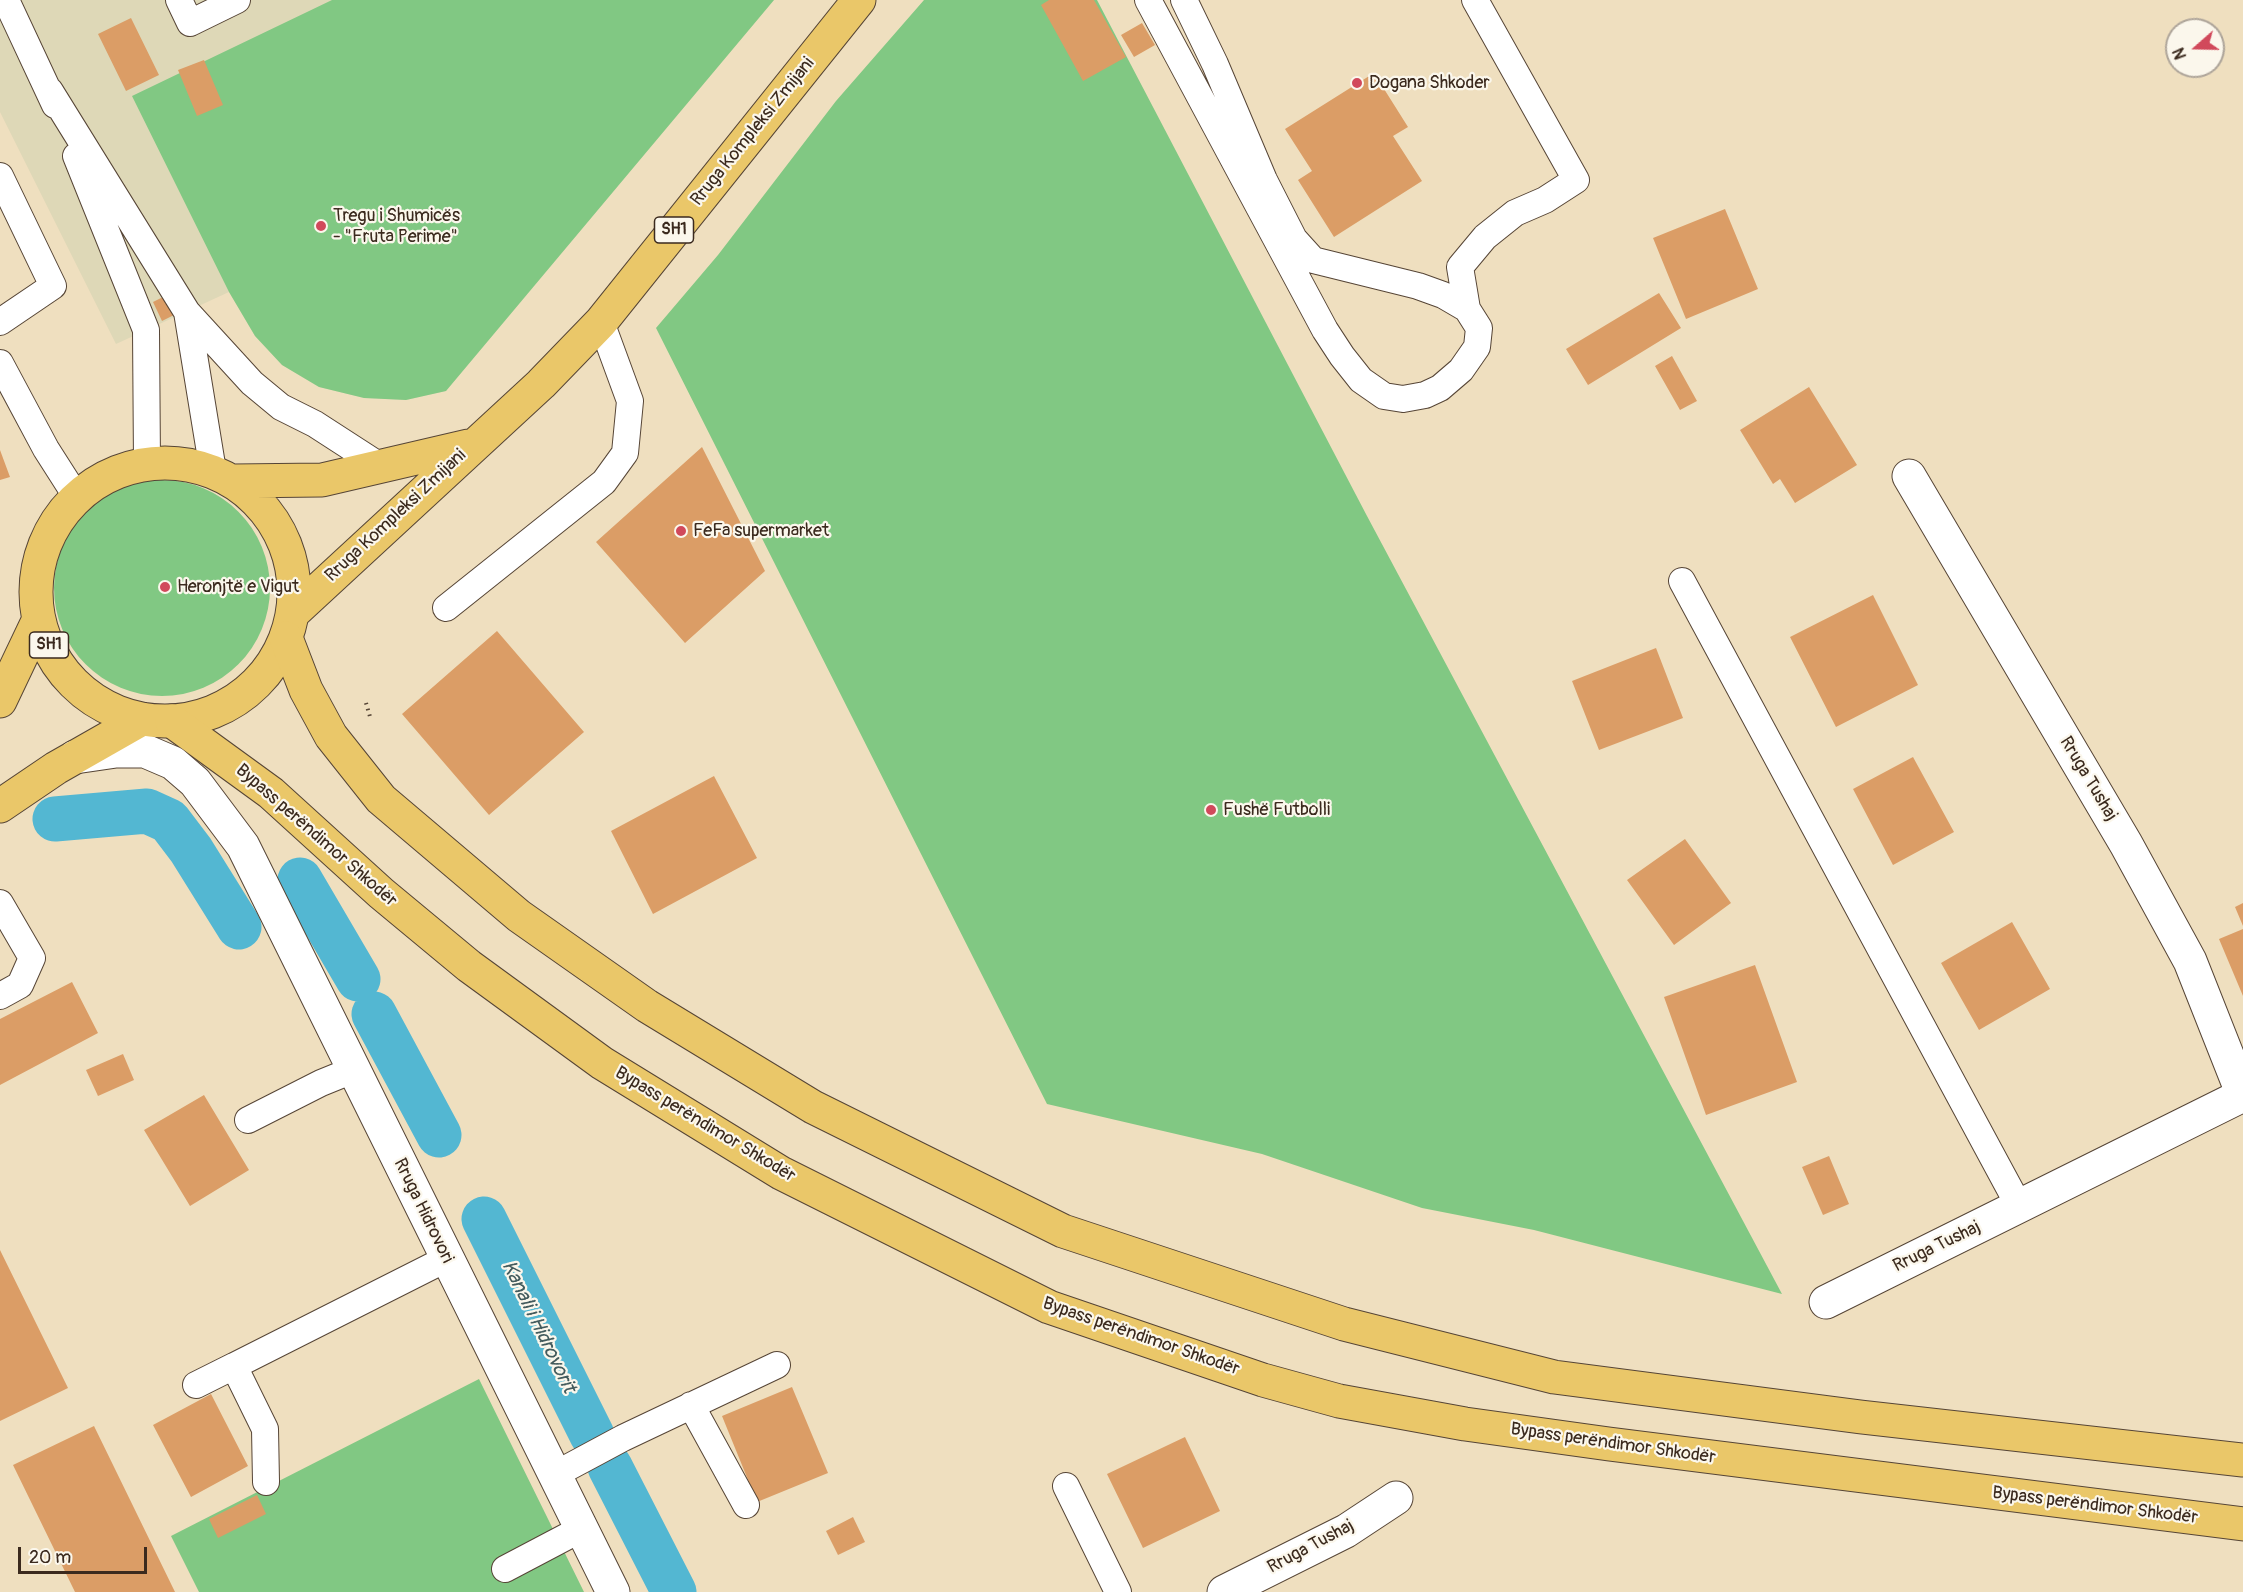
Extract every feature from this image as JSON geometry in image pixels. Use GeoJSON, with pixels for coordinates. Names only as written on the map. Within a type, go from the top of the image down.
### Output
{"type":"FeatureCollection","features":[{"type":"Feature","properties":{"kind":"main road","name":"Rruga Kompleksi Zmijani"},"geometry":{"type":"LineString","coordinates":[[290,625],[473,445],[542,384],[601,322],[859,0]]}},
{"type":"Feature","properties":{"kind":"main road","name":"Rruga Kompleksi Zmijani"},"geometry":{"type":"LineString","coordinates":[[223,476],[322,480],[383,468],[473,445]]}},
{"type":"Feature","properties":{"kind":"main road","name":"SH1"},"geometry":{"type":"LineString","coordinates":[[0,806],[75,758],[161,721],[193,718],[217,710],[240,698],[259,681],[275,661],[290,625],[294,574],[283,538],[262,506],[223,476],[192,464],[147,463],[122,469],[76,496],[50,532],[37,575],[39,619],[52,655],[76,685],[106,707],[161,721]]}},
{"type":"Feature","properties":{"kind":"main road","name":"SH1"},"geometry":{"type":"LineString","coordinates":[[0,701],[39,619]]}},
{"type":"Feature","properties":{"kind":"main road"},"geometry":{"type":"LineString","coordinates":[[290,625],[306,690],[331,736],[381,799],[519,916],[647,1006],[813,1107],[1063,1231],[1344,1324],[1554,1377],[1861,1417],[2243,1460]]}},
{"type":"Feature","properties":{"kind":"main road","name":"Bypass perëndimor Shkodër"},"geometry":{"type":"LineString","coordinates":[[161,721],[271,793],[381,893],[469,966],[602,1064],[781,1173],[1049,1307],[1263,1380],[1362,1406],[1465,1424],[1609,1444],[2243,1524]]}},
{"type":"Feature","properties":{"kind":"street","name":"Rruga Tushaj"},"geometry":{"type":"LineString","coordinates":[[1826,1302],[2243,1095],[2185,951],[2126,844],[1909,476]]}},
{"type":"Feature","properties":{"kind":"street","name":"Rruga Hidrovori"},"geometry":{"type":"LineString","coordinates":[[161,721],[213,784],[232,830]]}},
{"type":"Feature","properties":{"kind":"street","name":"Rruga Hidrovori"},"geometry":{"type":"LineString","coordinates":[[75,758],[116,751],[145,751],[173,764],[195,782],[232,830],[250,861],[613,1592]]}},
{"type":"Feature","properties":{"kind":"street","name":"Rruga Tushaj"},"geometry":{"type":"LineString","coordinates":[[1224,1592],[1346,1531],[1396,1498]]}},
{"type":"Feature","properties":{"kind":"lane"},"geometry":{"type":"LineString","coordinates":[[6,0],[50,91],[146,330],[147,463]]}},
{"type":"Feature","properties":{"kind":"lane"},"geometry":{"type":"LineString","coordinates":[[179,0],[190,23],[237,0]]}},
{"type":"Feature","properties":{"kind":"lane"},"geometry":{"type":"LineString","coordinates":[[1148,0],[1325,330],[1361,380],[1384,396],[1403,399],[1425,395],[1440,388],[1461,370],[1477,347],[1479,328],[1467,309],[1460,267],[1485,237],[1515,213],[1545,200],[1576,180],[1475,0]]}},
{"type":"Feature","properties":{"kind":"lane"},"geometry":{"type":"LineString","coordinates":[[1184,0],[1215,64],[1268,189],[1294,239],[1313,260],[1418,286],[1443,295],[1467,309]]}},
{"type":"Feature","properties":{"kind":"lane"},"geometry":{"type":"LineString","coordinates":[[50,91],[187,312],[252,383],[281,407],[315,424],[383,468]]}},
{"type":"Feature","properties":{"kind":"lane"},"geometry":{"type":"LineString","coordinates":[[0,176],[53,286],[0,322]]}},
{"type":"Feature","properties":{"kind":"lane"},"geometry":{"type":"LineString","coordinates":[[187,312],[223,476]]}},
{"type":"Feature","properties":{"kind":"lane"},"geometry":{"type":"LineString","coordinates":[[446,608],[604,482],[625,453],[630,401],[601,322]]}},
{"type":"Feature","properties":{"kind":"lane"},"geometry":{"type":"LineString","coordinates":[[0,363],[46,449],[76,496]]}},
{"type":"Feature","properties":{"kind":"lane"},"geometry":{"type":"LineString","coordinates":[[1682,581],[2019,1206]]}},
{"type":"Feature","properties":{"kind":"lane"},"geometry":{"type":"LineString","coordinates":[[0,903],[32,958],[20,985],[0,996]]}},
{"type":"Feature","properties":{"kind":"lane"},"geometry":{"type":"LineString","coordinates":[[248,1120],[321,1083],[353,1070]]}},
{"type":"Feature","properties":{"kind":"lane"},"geometry":{"type":"LineString","coordinates":[[196,1385],[446,1259]]}},
{"type":"Feature","properties":{"kind":"lane"},"geometry":{"type":"LineString","coordinates":[[554,1475],[691,1405],[777,1365]]}},
{"type":"Feature","properties":{"kind":"lane"},"geometry":{"type":"LineString","coordinates":[[234,1366],[265,1429],[266,1482]]}},
{"type":"Feature","properties":{"kind":"lane"},"geometry":{"type":"LineString","coordinates":[[691,1405],[746,1505]]}},
{"type":"Feature","properties":{"kind":"lane"},"geometry":{"type":"LineString","coordinates":[[1066,1486],[1118,1592]]}},
{"type":"Feature","properties":{"kind":"lane"},"geometry":{"type":"LineString","coordinates":[[505,1569],[581,1529]]}},
{"type":"Feature","properties":{"kind":"path"},"geometry":{"type":"LineString","coordinates":[[366,703],[374,729]]}},
{"type":"Feature","properties":{"kind":"shaded area","name":"Tregu i Shumicës - \"Fruta Perime\""},"geometry":{"type":"Polygon","coordinates":[[[0,0],[774,0],[446,391],[406,400],[364,398],[319,387],[282,365],[255,336],[229,292],[116,344],[0,112],[0,0]]]}},
{"type":"Feature","properties":{"kind":"green space","name":"Tregu i Shumicës - \"Fruta Perime\""},"geometry":{"type":"Polygon","coordinates":[[[332,0],[774,0],[446,391],[406,400],[364,398],[319,387],[282,365],[255,336],[229,292],[132,96],[332,0]]]}},
{"type":"Feature","properties":{"kind":"green space","name":"Fushë Futbolli"},"geometry":{"type":"Polygon","coordinates":[[[924,0],[1097,0],[1367,516],[1782,1294],[1534,1230],[1422,1208],[1262,1154],[1047,1104],[656,328],[718,255],[836,101],[924,0]]]}},
{"type":"Feature","properties":{"kind":"green space"},"geometry":{"type":"Polygon","coordinates":[[[151,480],[173,480],[203,488],[222,498],[239,511],[252,528],[262,547],[270,577],[270,599],[262,629],[252,648],[239,665],[222,678],[193,692],[173,696],[151,696],[131,692],[111,683],[93,672],[78,657],[58,619],[54,599],[54,577],[58,557],[67,537],[78,519],[93,504],[131,484],[151,480]]]}},
{"type":"Feature","properties":{"kind":"green space"},"geometry":{"type":"Polygon","coordinates":[[[479,1379],[584,1592],[199,1592],[171,1536],[479,1379]]]}},
{"type":"Feature","properties":{"kind":"building"},"geometry":{"type":"Polygon","coordinates":[[[1049,0],[1094,0],[1126,57],[1083,81],[1041,5],[1049,0]]]}},
{"type":"Feature","properties":{"kind":"building"},"geometry":{"type":"Polygon","coordinates":[[[131,18],[159,75],[126,91],[98,34],[131,18]]]}},
{"type":"Feature","properties":{"kind":"building"},"geometry":{"type":"Polygon","coordinates":[[[1142,23],[1155,45],[1134,57],[1121,35],[1142,23]]]}},
{"type":"Feature","properties":{"kind":"building"},"geometry":{"type":"Polygon","coordinates":[[[204,60],[223,105],[197,116],[178,70],[204,60]]]}},
{"type":"Feature","properties":{"kind":"building"},"geometry":{"type":"Polygon","coordinates":[[[1374,73],[1408,127],[1393,136],[1422,181],[1334,237],[1298,180],[1312,171],[1285,129],[1374,73]]]}},
{"type":"Feature","properties":{"kind":"building"},"geometry":{"type":"Polygon","coordinates":[[[1725,209],[1758,289],[1686,319],[1653,238],[1725,209]]]}},
{"type":"Feature","properties":{"kind":"building"},"geometry":{"type":"Polygon","coordinates":[[[1659,293],[1681,328],[1588,385],[1566,349],[1659,293]]]}},
{"type":"Feature","properties":{"kind":"building"},"geometry":{"type":"Polygon","coordinates":[[[169,294],[178,313],[162,321],[153,302],[169,294]]]}},
{"type":"Feature","properties":{"kind":"building"},"geometry":{"type":"Polygon","coordinates":[[[1672,356],[1697,401],[1680,410],[1655,366],[1672,356]]]}},
{"type":"Feature","properties":{"kind":"building"},"geometry":{"type":"Polygon","coordinates":[[[1809,387],[1857,465],[1795,503],[1780,479],[1773,484],[1740,430],[1809,387]]]}},
{"type":"Feature","properties":{"kind":"building"},"geometry":{"type":"Polygon","coordinates":[[[702,447],[765,571],[685,643],[596,542],[702,447]]]}},
{"type":"Feature","properties":{"kind":"building"},"geometry":{"type":"Polygon","coordinates":[[[0,450],[10,477],[0,480],[0,450]]]}},
{"type":"Feature","properties":{"kind":"building"},"geometry":{"type":"Polygon","coordinates":[[[1873,595],[1918,685],[1836,727],[1790,637],[1873,595]]]}},
{"type":"Feature","properties":{"kind":"building"},"geometry":{"type":"Polygon","coordinates":[[[497,631],[584,732],[489,815],[402,714],[497,631]]]}},
{"type":"Feature","properties":{"kind":"building"},"geometry":{"type":"Polygon","coordinates":[[[1656,648],[1683,718],[1599,750],[1572,681],[1656,648]]]}},
{"type":"Feature","properties":{"kind":"building"},"geometry":{"type":"Polygon","coordinates":[[[1913,757],[1954,832],[1893,865],[1853,789],[1913,757]]]}},
{"type":"Feature","properties":{"kind":"building"},"geometry":{"type":"Polygon","coordinates":[[[714,776],[757,858],[653,914],[611,831],[714,776]]]}},
{"type":"Feature","properties":{"kind":"building"},"geometry":{"type":"Polygon","coordinates":[[[1685,839],[1731,903],[1674,945],[1627,880],[1685,839]]]}},
{"type":"Feature","properties":{"kind":"building"},"geometry":{"type":"Polygon","coordinates":[[[2243,903],[2243,926],[2235,907],[2243,903]]]}},
{"type":"Feature","properties":{"kind":"building"},"geometry":{"type":"Polygon","coordinates":[[[2012,922],[2050,989],[1979,1030],[1941,963],[2012,922]]]}},
{"type":"Feature","properties":{"kind":"building"},"geometry":{"type":"Polygon","coordinates":[[[2243,929],[2243,996],[2219,939],[2243,929]]]}},
{"type":"Feature","properties":{"kind":"building"},"geometry":{"type":"Polygon","coordinates":[[[1755,965],[1797,1082],[1706,1115],[1664,997],[1755,965]]]}},
{"type":"Feature","properties":{"kind":"building"},"geometry":{"type":"Polygon","coordinates":[[[72,982],[98,1033],[0,1085],[0,1019],[72,982]]]}},
{"type":"Feature","properties":{"kind":"building"},"geometry":{"type":"Polygon","coordinates":[[[123,1054],[134,1080],[98,1096],[86,1070],[123,1054]]]}},
{"type":"Feature","properties":{"kind":"building"},"geometry":{"type":"Polygon","coordinates":[[[204,1095],[249,1170],[190,1206],[144,1130],[204,1095]]]}},
{"type":"Feature","properties":{"kind":"building"},"geometry":{"type":"Polygon","coordinates":[[[1829,1156],[1849,1204],[1823,1215],[1802,1167],[1829,1156]]]}},
{"type":"Feature","properties":{"kind":"building"},"geometry":{"type":"Polygon","coordinates":[[[0,1250],[68,1388],[0,1421],[0,1250]]]}},
{"type":"Feature","properties":{"kind":"building"},"geometry":{"type":"Polygon","coordinates":[[[792,1387],[828,1473],[757,1502],[722,1416],[792,1387]]]}},
{"type":"Feature","properties":{"kind":"building"},"geometry":{"type":"Polygon","coordinates":[[[211,1394],[248,1466],[191,1497],[153,1425],[211,1394]]]}},
{"type":"Feature","properties":{"kind":"building"},"geometry":{"type":"Polygon","coordinates":[[[94,1426],[175,1592],[75,1592],[13,1465],[94,1426]]]}},
{"type":"Feature","properties":{"kind":"building"},"geometry":{"type":"Polygon","coordinates":[[[1185,1437],[1220,1511],[1143,1548],[1107,1474],[1185,1437]]]}},
{"type":"Feature","properties":{"kind":"building"},"geometry":{"type":"Polygon","coordinates":[[[257,1495],[266,1514],[218,1538],[209,1519],[257,1495]]]}},
{"type":"Feature","properties":{"kind":"building"},"geometry":{"type":"Polygon","coordinates":[[[853,1517],[865,1542],[838,1555],[826,1531],[853,1517]]]}},
{"type":"Feature","properties":{"kind":"waterway","name":"Kanali i Hidrovorit"},"geometry":{"type":"LineString","coordinates":[[55,819],[147,811],[169,821],[191,850],[239,927]]}},
{"type":"Feature","properties":{"kind":"waterway","name":"Kanali i Hidrovorit"},"geometry":{"type":"LineString","coordinates":[[300,880],[358,979]]}},
{"type":"Feature","properties":{"kind":"waterway","name":"Kanali i Hidrovorit"},"geometry":{"type":"LineString","coordinates":[[374,1014],[439,1135]]}},
{"type":"Feature","properties":{"kind":"waterway","name":"Kanali i Hidrovorit"},"geometry":{"type":"LineString","coordinates":[[484,1219],[592,1435]]}},
{"type":"Feature","properties":{"kind":"waterway","name":"Kanali i Hidrovorit"},"geometry":{"type":"LineString","coordinates":[[610,1467],[674,1592]]}},
{"type":"Feature","properties":{"kind":"place","name":"Dogana Shkoder"},"geometry":{"type":"Point","coordinates":[1357,83]}},
{"type":"Feature","properties":{"kind":"place","name":"Tregu i Shumicës - \"Fruta Perime\""},"geometry":{"type":"Point","coordinates":[321,226]}},
{"type":"Feature","properties":{"kind":"place","name":"FeFa supermarket"},"geometry":{"type":"Point","coordinates":[681,531]}},
{"type":"Feature","properties":{"kind":"place","name":"Heronjtë e Vigut"},"geometry":{"type":"Point","coordinates":[165,587]}},
{"type":"Feature","properties":{"kind":"place","name":"Fushë Futbolli"},"geometry":{"type":"Point","coordinates":[1211,810]}}]}
